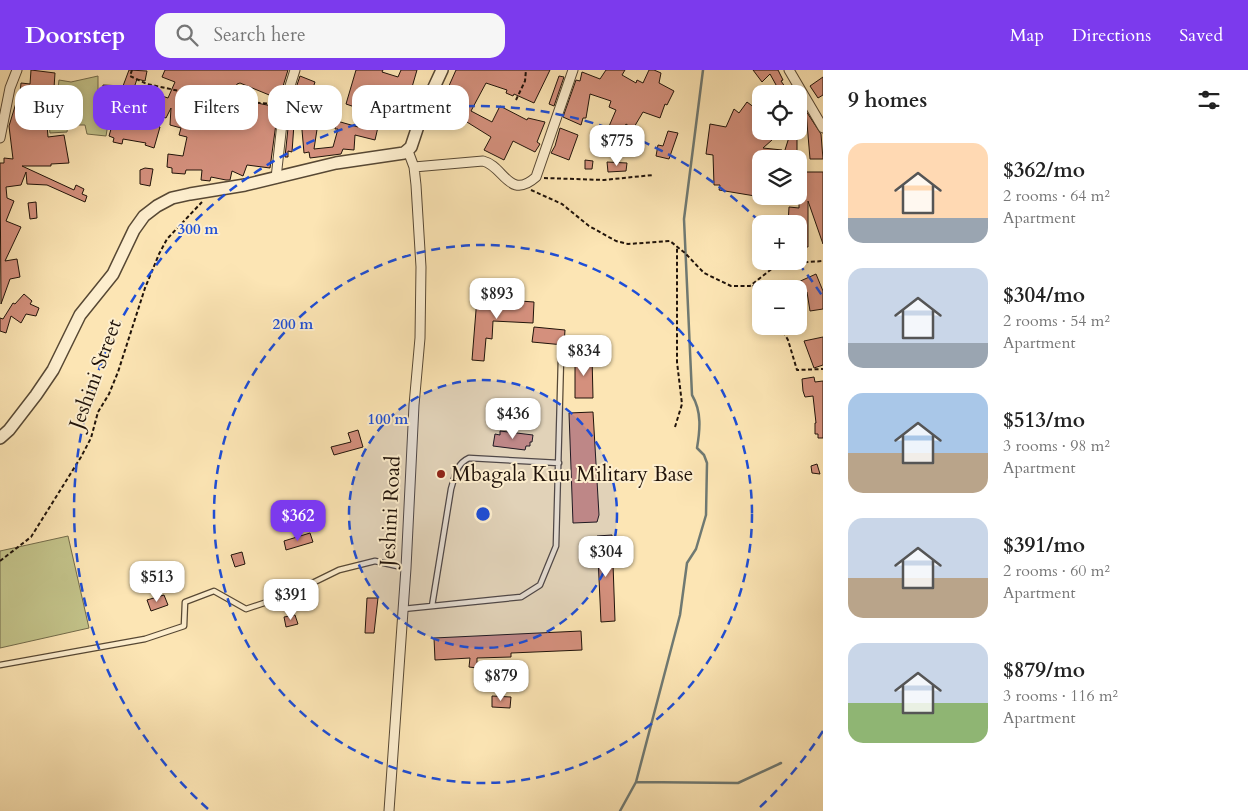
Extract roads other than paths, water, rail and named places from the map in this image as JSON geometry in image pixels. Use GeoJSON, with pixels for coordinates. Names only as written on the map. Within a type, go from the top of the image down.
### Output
{"type":"FeatureCollection","features":[{"type":"Feature","properties":{"kind":"street"},"geometry":{"type":"LineString","coordinates":[[0,138],[17,70]]}},
{"type":"Feature","properties":{"kind":"street"},"geometry":{"type":"LineString","coordinates":[[276,178],[284,105],[295,70]]}},
{"type":"Feature","properties":{"kind":"street"},"geometry":{"type":"LineString","coordinates":[[0,438],[9,430],[44,382],[80,315],[113,274],[124,246],[144,216],[172,198],[276,178],[336,163],[408,151],[442,70]]}},
{"type":"Feature","properties":{"kind":"street"},"geometry":{"type":"LineString","coordinates":[[414,167],[483,161],[490,163],[507,181],[523,185],[530,183],[536,177],[573,70]]}},
{"type":"Feature","properties":{"kind":"street"},"geometry":{"type":"LineString","coordinates":[[789,70],[823,128]]}},
{"type":"Feature","properties":{"kind":"street","name":"Jeshini Road"},"geometry":{"type":"LineString","coordinates":[[389,811],[406,568],[414,405],[420,338],[421,267],[414,167],[408,151]]}},
{"type":"Feature","properties":{"kind":"lane"},"geometry":{"type":"LineString","coordinates":[[403,609],[521,597],[540,585],[556,546],[561,358]]}},
{"type":"Feature","properties":{"kind":"lane"},"geometry":{"type":"LineString","coordinates":[[432,606],[451,489],[456,470],[462,462],[469,458],[559,463]]}},
{"type":"Feature","properties":{"kind":"lane"},"geometry":{"type":"LineString","coordinates":[[0,665],[145,639],[184,626],[185,602],[214,591],[246,609],[288,595],[339,570],[375,561],[406,568]]}},
{"type":"Feature","properties":{"kind":"waterway"},"geometry":{"type":"LineString","coordinates":[[620,811],[636,782],[680,615],[687,563],[696,549],[706,515],[707,463],[704,455],[697,448],[699,414],[692,395],[684,219],[703,70]]}},
{"type":"Feature","properties":{"kind":"waterway"},"geometry":{"type":"LineString","coordinates":[[636,782],[738,783],[781,763]]}},
{"type":"Feature","properties":{"kind":"place","name":"Mbagala Kuu Military Base"},"geometry":{"type":"Point","coordinates":[441,474]}}]}
